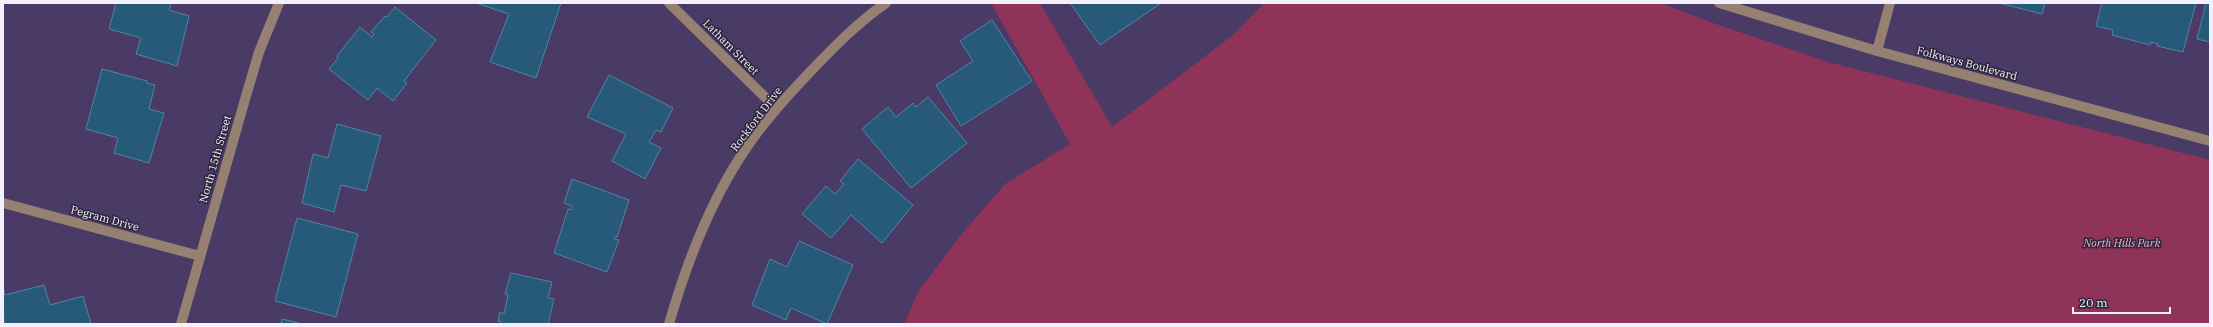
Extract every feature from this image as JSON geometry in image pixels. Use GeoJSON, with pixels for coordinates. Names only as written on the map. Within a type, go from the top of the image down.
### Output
{"type":"FeatureCollection","features":[{"type":"Feature","properties":{"kind":"street","name":"North 15th Street"},"geometry":{"type":"LineString","coordinates":[[181,324],[259,52],[279,3]]}},
{"type":"Feature","properties":{"kind":"street","name":"Latham Street"},"geometry":{"type":"LineString","coordinates":[[670,3],[776,108]]}},
{"type":"Feature","properties":{"kind":"street","name":"Rockford Drive"},"geometry":{"type":"LineString","coordinates":[[669,324],[681,284],[704,225],[748,145],[776,108],[849,33],[886,3]]}},
{"type":"Feature","properties":{"kind":"street","name":"Folkways Boulevard"},"geometry":{"type":"LineString","coordinates":[[1719,3],[1878,51],[2210,142]]}},
{"type":"Feature","properties":{"kind":"street"},"geometry":{"type":"LineString","coordinates":[[1878,51],[1890,3]]}},
{"type":"Feature","properties":{"kind":"street","name":"Pegram Drive"},"geometry":{"type":"LineString","coordinates":[[3,203],[200,256]]}},
{"type":"Feature","properties":{"kind":"green space","name":"North Hills Park"},"geometry":{"type":"Polygon","coordinates":[[[991,3],[1040,3],[1112,127],[1233,35],[1264,3],[1661,3],[1713,23],[1828,62],[2210,160],[2210,324],[904,324],[918,292],[960,236],[1005,184],[1070,144],[991,3]]]}},
{"type":"Feature","properties":{"kind":"building"},"geometry":{"type":"Polygon","coordinates":[[[116,3],[171,3],[169,10],[189,16],[177,66],[136,54],[141,38],[109,29],[116,3]]]}},
{"type":"Feature","properties":{"kind":"building"},"geometry":{"type":"Polygon","coordinates":[[[476,3],[561,3],[536,78],[490,62],[509,14],[476,3]]]}},
{"type":"Feature","properties":{"kind":"building"},"geometry":{"type":"Polygon","coordinates":[[[1070,3],[1161,3],[1100,45],[1070,3]]]}},
{"type":"Feature","properties":{"kind":"building"},"geometry":{"type":"Polygon","coordinates":[[[1999,3],[2045,3],[2042,14],[1999,3]]]}},
{"type":"Feature","properties":{"kind":"building"},"geometry":{"type":"Polygon","coordinates":[[[2102,3],[2196,3],[2183,52],[2157,46],[2158,44],[2151,42],[2150,45],[2112,35],[2113,30],[2096,26],[2102,3]]]}},
{"type":"Feature","properties":{"kind":"building"},"geometry":{"type":"Polygon","coordinates":[[[2206,3],[2210,3],[2210,42],[2197,39],[2206,3]]]}},
{"type":"Feature","properties":{"kind":"building"},"geometry":{"type":"Polygon","coordinates":[[[395,7],[436,40],[404,81],[407,83],[393,101],[377,88],[368,100],[329,69],[338,58],[337,56],[360,27],[372,37],[374,35],[371,32],[395,7]]]}},
{"type":"Feature","properties":{"kind":"building"},"geometry":{"type":"Polygon","coordinates":[[[992,20],[1032,81],[961,126],[936,85],[973,61],[960,41],[992,20]]]}},
{"type":"Feature","properties":{"kind":"building"},"geometry":{"type":"Polygon","coordinates":[[[102,69],[147,81],[147,83],[155,85],[149,109],[164,113],[149,163],[114,153],[118,138],[86,129],[102,69]]]}},
{"type":"Feature","properties":{"kind":"building"},"geometry":{"type":"Polygon","coordinates":[[[609,75],[673,108],[661,132],[656,130],[649,142],[661,148],[645,179],[612,161],[626,134],[587,117],[609,75]]]}},
{"type":"Feature","properties":{"kind":"building"},"geometry":{"type":"Polygon","coordinates":[[[928,97],[967,143],[911,188],[862,129],[888,107],[896,117],[913,103],[916,107],[928,97]]]}},
{"type":"Feature","properties":{"kind":"building"},"geometry":{"type":"Polygon","coordinates":[[[337,124],[381,136],[366,191],[341,185],[334,212],[302,203],[313,154],[328,158],[337,124]]]}},
{"type":"Feature","properties":{"kind":"building"},"geometry":{"type":"Polygon","coordinates":[[[858,159],[913,205],[882,243],[851,215],[831,238],[802,214],[826,186],[835,194],[844,184],[840,181],[858,159]]]}},
{"type":"Feature","properties":{"kind":"building"},"geometry":{"type":"Polygon","coordinates":[[[572,179],[629,200],[617,237],[616,236],[614,239],[619,240],[607,272],[554,253],[568,209],[571,210],[572,206],[564,203],[572,179]]]}},
{"type":"Feature","properties":{"kind":"building"},"geometry":{"type":"Polygon","coordinates":[[[297,218],[358,234],[336,317],[275,301],[297,218]]]}},
{"type":"Feature","properties":{"kind":"building"},"geometry":{"type":"Polygon","coordinates":[[[799,241],[853,265],[827,324],[791,308],[786,320],[752,305],[770,259],[787,267],[799,241]]]}},
{"type":"Feature","properties":{"kind":"building"},"geometry":{"type":"Polygon","coordinates":[[[511,273],[552,282],[548,298],[554,299],[548,324],[500,324],[501,322],[498,321],[500,312],[504,314],[508,295],[505,294],[511,273]]]}},
{"type":"Feature","properties":{"kind":"building"},"geometry":{"type":"Polygon","coordinates":[[[44,285],[50,305],[83,296],[91,324],[4,324],[3,286],[5,295],[44,285]]]}},
{"type":"Feature","properties":{"kind":"building"},"geometry":{"type":"Polygon","coordinates":[[[282,319],[302,324],[281,324],[282,319]]]}}]}
